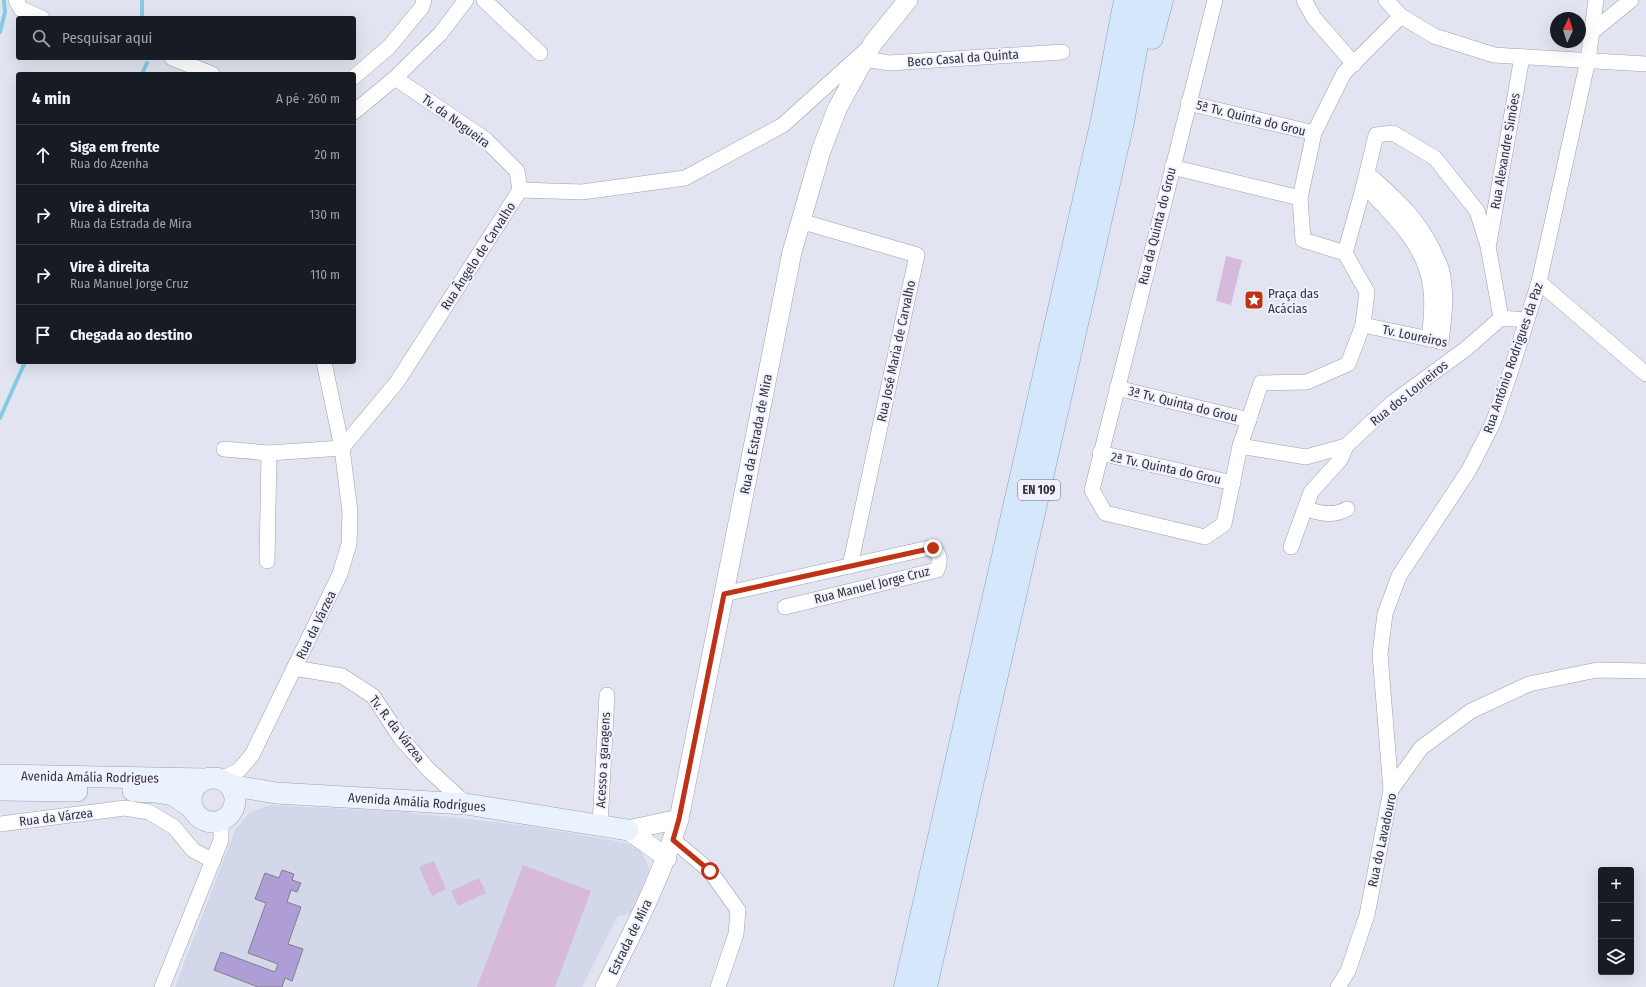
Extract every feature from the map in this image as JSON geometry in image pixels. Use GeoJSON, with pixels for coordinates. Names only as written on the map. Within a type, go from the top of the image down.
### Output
{"type":"FeatureCollection","features":[{"type":"Feature","properties":{"kind":"main road","name":"EN 109"},"geometry":{"type":"LineString","coordinates":[[917,982],[1102,120],[1125,0]]}},
{"type":"Feature","properties":{"kind":"main road","name":"EN 109"},"geometry":{"type":"LineString","coordinates":[[917,982],[1123,122],[1145,0]]}},
{"type":"Feature","properties":{"kind":"main road"},"geometry":{"type":"LineString","coordinates":[[1123,122],[1150,44],[1162,0]]}},
{"type":"Feature","properties":{"kind":"main road","name":"Avenida Amália Rodrigues"},"geometry":{"type":"LineString","coordinates":[[0,775],[219,781],[276,793],[466,804],[628,830]]}},
{"type":"Feature","properties":{"kind":"main road"},"geometry":{"type":"LineString","coordinates":[[219,781],[234,792],[236,801],[227,815],[212,823],[203,821],[196,816],[192,808],[190,799],[192,791],[197,784],[219,781]]}},
{"type":"Feature","properties":{"kind":"main road","name":"Avenida Amália Rodrigues"},"geometry":{"type":"LineString","coordinates":[[0,790],[156,792],[173,795],[192,808]]}},
{"type":"Feature","properties":{"kind":"main road","name":"Avenida Amália Rodrigues"},"geometry":{"type":"LineString","coordinates":[[227,815],[276,793]]}},
{"type":"Feature","properties":{"kind":"street"},"geometry":{"type":"LineString","coordinates":[[16,0],[17,5],[21,9],[37,16]]}},
{"type":"Feature","properties":{"kind":"street"},"geometry":{"type":"LineString","coordinates":[[356,75],[389,47],[422,7],[424,0]]}},
{"type":"Feature","properties":{"kind":"street"},"geometry":{"type":"LineString","coordinates":[[356,110],[395,78],[440,34],[466,0]]}},
{"type":"Feature","properties":{"kind":"street"},"geometry":{"type":"LineString","coordinates":[[484,0],[540,53]]}},
{"type":"Feature","properties":{"kind":"street","name":"Rua da Estrada de Mira"},"geometry":{"type":"LineString","coordinates":[[654,888],[670,849],[679,819],[792,252],[800,222],[821,151],[837,109],[869,51],[908,0]]}},
{"type":"Feature","properties":{"kind":"street","name":"Rua da Quinta do Grou"},"geometry":{"type":"LineString","coordinates":[[1215,0],[1100,453],[1092,490],[1105,513],[1205,538],[1224,524],[1233,482]]}},
{"type":"Feature","properties":{"kind":"street"},"geometry":{"type":"LineString","coordinates":[[1304,0],[1314,18],[1354,64]]}},
{"type":"Feature","properties":{"kind":"street"},"geometry":{"type":"LineString","coordinates":[[1386,0],[1401,16],[1434,36],[1494,55],[1646,64]]}},
{"type":"Feature","properties":{"kind":"street","name":"Rua António Rodrigues da Paz"},"geometry":{"type":"LineString","coordinates":[[1391,790],[1380,654],[1385,614],[1399,576],[1469,470],[1493,423],[1539,282],[1588,60],[1596,0]]}},
{"type":"Feature","properties":{"kind":"street"},"geometry":{"type":"LineString","coordinates":[[1592,32],[1631,0]]}},
{"type":"Feature","properties":{"kind":"street"},"geometry":{"type":"LineString","coordinates":[[1233,482],[1240,446],[1261,383],[1306,382],[1348,364],[1364,325],[1367,292],[1345,253],[1303,240],[1300,198],[1314,133],[1344,74],[1401,16]]}},
{"type":"Feature","properties":{"kind":"street","name":"Beco Casal da Quinta"},"geometry":{"type":"LineString","coordinates":[[869,51],[889,63],[1062,52]]}},
{"type":"Feature","properties":{"kind":"street","name":"Rua Ângelo de Carvalho"},"geometry":{"type":"LineString","coordinates":[[342,448],[397,382],[520,190],[582,192],[685,178],[783,125],[869,51]]}},
{"type":"Feature","properties":{"kind":"street","name":"Rua Alexandre Simões"},"geometry":{"type":"LineString","coordinates":[[1488,246],[1522,57]]}},
{"type":"Feature","properties":{"kind":"street"},"geometry":{"type":"LineString","coordinates":[[177,60],[207,72]]}},
{"type":"Feature","properties":{"kind":"street","name":"Tv. da Nogueira"},"geometry":{"type":"LineString","coordinates":[[395,78],[485,139],[517,171],[520,190]]}},
{"type":"Feature","properties":{"kind":"street","name":"5ª Tv. Quinta do Grou"},"geometry":{"type":"LineString","coordinates":[[1188,103],[1314,133]]}},
{"type":"Feature","properties":{"kind":"street"},"geometry":{"type":"LineString","coordinates":[[1345,253],[1366,179],[1376,135],[1393,133],[1435,158],[1476,211],[1488,246],[1501,318],[1527,320]]}},
{"type":"Feature","properties":{"kind":"street"},"geometry":{"type":"LineString","coordinates":[[1172,167],[1300,198]]}},
{"type":"Feature","properties":{"kind":"street"},"geometry":{"type":"LineString","coordinates":[[1366,179],[1419,251],[1427,271],[1431,290],[1435,341]]}},
{"type":"Feature","properties":{"kind":"street","name":"Rua José Maria de Carvalho"},"geometry":{"type":"LineString","coordinates":[[800,222],[917,255],[850,566]]}},
{"type":"Feature","properties":{"kind":"street"},"geometry":{"type":"LineString","coordinates":[[1539,282],[1646,374]]}},
{"type":"Feature","properties":{"kind":"street","name":"Rua dos Loureiros"},"geometry":{"type":"LineString","coordinates":[[1240,446],[1306,457],[1346,446],[1392,403],[1467,348],[1501,318]]}},
{"type":"Feature","properties":{"kind":"street","name":"Tv. Loureiros"},"geometry":{"type":"LineString","coordinates":[[1364,325],[1467,348]]}},
{"type":"Feature","properties":{"kind":"street","name":"Rua da Várzea"},"geometry":{"type":"LineString","coordinates":[[219,781],[239,770],[252,755],[340,574],[349,544],[350,512],[342,448],[324,364]]}},
{"type":"Feature","properties":{"kind":"street","name":"3ª Tv. Quinta do Grou"},"geometry":{"type":"LineString","coordinates":[[1117,388],[1249,420]]}},
{"type":"Feature","properties":{"kind":"street"},"geometry":{"type":"LineString","coordinates":[[1291,547],[1311,492],[1340,460],[1346,446]]}},
{"type":"Feature","properties":{"kind":"street"},"geometry":{"type":"LineString","coordinates":[[224,449],[270,453],[342,448]]}},
{"type":"Feature","properties":{"kind":"street"},"geometry":{"type":"LineString","coordinates":[[267,561],[270,453]]}},
{"type":"Feature","properties":{"kind":"street","name":"2ª Tv. Quinta do Grou"},"geometry":{"type":"LineString","coordinates":[[1100,453],[1233,482]]}},
{"type":"Feature","properties":{"kind":"street"},"geometry":{"type":"LineString","coordinates":[[1306,509],[1330,515],[1338,514],[1347,509]]}},
{"type":"Feature","properties":{"kind":"street","name":"Rua Manuel Jorge Cruz"},"geometry":{"type":"LineString","coordinates":[[724,594],[929,548],[933,548],[938,553],[941,561],[937,570],[785,607]]}},
{"type":"Feature","properties":{"kind":"street","name":"Tv. R. da Várzea"},"geometry":{"type":"LineString","coordinates":[[294,668],[342,676],[373,696],[400,737],[428,769],[466,804]]}},
{"type":"Feature","properties":{"kind":"street","name":"Rua do Lavadouro"},"geometry":{"type":"LineString","coordinates":[[1338,987],[1348,971],[1367,916],[1391,790],[1421,748],[1471,711],[1529,684],[1597,670],[1646,671]]}},
{"type":"Feature","properties":{"kind":"street","name":"Acesso a garagens"},"geometry":{"type":"LineString","coordinates":[[600,825],[607,695]]}},
{"type":"Feature","properties":{"kind":"street","name":"Rua da Várzea"},"geometry":{"type":"LineString","coordinates":[[0,824],[125,808],[149,812],[174,827],[192,850],[213,861]]}},
{"type":"Feature","properties":{"kind":"street"},"geometry":{"type":"LineString","coordinates":[[162,987],[221,840],[227,815]]}},
{"type":"Feature","properties":{"kind":"street","name":"Avenida Amália Rodrigues"},"geometry":{"type":"LineString","coordinates":[[628,830],[679,819]]}},
{"type":"Feature","properties":{"kind":"street","name":"Avenida Amália Rodrigues"},"geometry":{"type":"LineString","coordinates":[[628,830],[670,849]]}},
{"type":"Feature","properties":{"kind":"street"},"geometry":{"type":"LineString","coordinates":[[670,849],[710,871],[738,910],[736,934],[718,987]]}},
{"type":"Feature","properties":{"kind":"street","name":"Estrada de Mira"},"geometry":{"type":"LineString","coordinates":[[605,987],[654,888]]}},
{"type":"Feature","properties":{"kind":"shaded area"},"geometry":{"type":"Polygon","coordinates":[[[1226,256],[1242,260],[1231,305],[1216,301],[1226,256]]]}},
{"type":"Feature","properties":{"kind":"shaded area"},"geometry":{"type":"Polygon","coordinates":[[[270,805],[404,812],[529,826],[627,843],[640,850],[646,860],[649,870],[631,914],[618,916],[582,987],[175,987],[235,830],[249,813],[270,805]]]}},
{"type":"Feature","properties":{"kind":"shaded area"},"geometry":{"type":"Polygon","coordinates":[[[434,861],[446,889],[432,896],[419,867],[434,861]]]}},
{"type":"Feature","properties":{"kind":"shaded area"},"geometry":{"type":"Polygon","coordinates":[[[523,865],[591,891],[555,987],[477,987],[523,865]]]}},
{"type":"Feature","properties":{"kind":"shaded area"},"geometry":{"type":"Polygon","coordinates":[[[479,878],[486,893],[458,906],[451,891],[479,878]]]}},
{"type":"Feature","properties":{"kind":"building"},"geometry":{"type":"Polygon","coordinates":[[[282,870],[294,874],[292,880],[301,883],[297,892],[291,890],[287,902],[301,907],[288,944],[303,949],[292,981],[285,978],[282,987],[258,987],[214,970],[221,952],[275,972],[278,964],[248,953],[266,903],[255,899],[265,873],[279,878],[282,870]]]}},
{"type":"Feature","properties":{"kind":"waterway"},"geometry":{"type":"LineString","coordinates":[[0,32],[5,12],[4,0]]}},
{"type":"Feature","properties":{"kind":"waterway"},"geometry":{"type":"LineString","coordinates":[[142,0],[142,16]]}},
{"type":"Feature","properties":{"kind":"waterway"},"geometry":{"type":"LineString","coordinates":[[143,72],[147,63]]}},
{"type":"Feature","properties":{"kind":"waterway"},"geometry":{"type":"LineString","coordinates":[[0,418],[24,364]]}},
{"type":"Feature","properties":{"kind":"place","name":"Praça das Acácias"},"geometry":{"type":"Point","coordinates":[1254,300]}},
{"type":"Feature","properties":{"kind":"route"},"geometry":{"type":"LineString","coordinates":[[710,871],[673,840],[679,819],[724,594],[933,548]]}}]}
